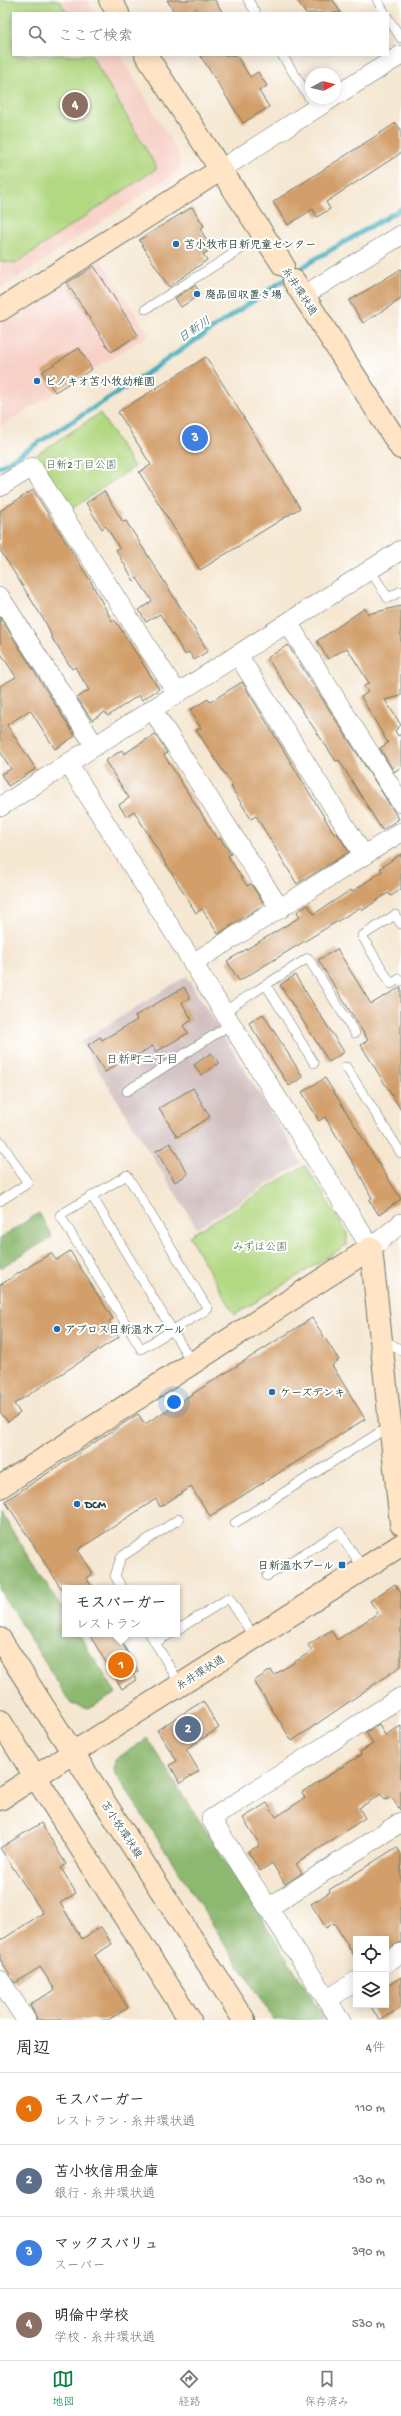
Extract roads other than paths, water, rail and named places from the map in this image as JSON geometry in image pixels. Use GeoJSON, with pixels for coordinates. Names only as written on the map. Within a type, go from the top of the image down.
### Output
{"type":"FeatureCollection","features":[{"type":"Feature","properties":{"kind":"street"},"geometry":{"type":"LineString","coordinates":[[110,0],[117,12]]}},
{"type":"Feature","properties":{"kind":"street"},"geometry":{"type":"LineString","coordinates":[[341,92],[401,55]]}},
{"type":"Feature","properties":{"kind":"street","name":"糸井環状通"},"geometry":{"type":"LineString","coordinates":[[147,56],[401,448]]}},
{"type":"Feature","properties":{"kind":"street"},"geometry":{"type":"LineString","coordinates":[[0,310],[322,104]]}},
{"type":"Feature","properties":{"kind":"street"},"geometry":{"type":"LineString","coordinates":[[291,277],[401,235]]}},
{"type":"Feature","properties":{"kind":"street"},"geometry":{"type":"LineString","coordinates":[[0,487],[32,467],[177,693]]}},
{"type":"Feature","properties":{"kind":"street"},"geometry":{"type":"LineString","coordinates":[[2,802],[95,746],[401,550]]}},
{"type":"Feature","properties":{"kind":"street"},"geometry":{"type":"LineString","coordinates":[[0,597],[95,746]]}},
{"type":"Feature","properties":{"kind":"street"},"geometry":{"type":"LineString","coordinates":[[288,622],[401,803]]}},
{"type":"Feature","properties":{"kind":"street"},"geometry":{"type":"LineString","coordinates":[[238,655],[364,856]]}},
{"type":"Feature","properties":{"kind":"street"},"geometry":{"type":"LineString","coordinates":[[152,709],[280,908]]}},
{"type":"Feature","properties":{"kind":"street"},"geometry":{"type":"LineString","coordinates":[[68,763],[371,1248],[394,1435],[401,1524]]}},
{"type":"Feature","properties":{"kind":"street"},"geometry":{"type":"LineString","coordinates":[[193,963],[401,832]]}},
{"type":"Feature","properties":{"kind":"street"},"geometry":{"type":"LineString","coordinates":[[0,1488],[371,1248],[401,1223]]}},
{"type":"Feature","properties":{"kind":"street","name":"糸井環状通"},"geometry":{"type":"LineString","coordinates":[[0,1799],[401,1545]]}},
{"type":"Feature","properties":{"kind":"street","name":"苫小牧環状線"},"geometry":{"type":"LineString","coordinates":[[0,1639],[244,2020]]}},
{"type":"Feature","properties":{"kind":"street"},"geometry":{"type":"LineString","coordinates":[[340,2020],[211,1818],[401,1697]]}},
{"type":"Feature","properties":{"kind":"street"},"geometry":{"type":"LineString","coordinates":[[0,1721],[190,2020]]}},
{"type":"Feature","properties":{"kind":"street"},"geometry":{"type":"LineString","coordinates":[[268,1908],[401,1822]]}},
{"type":"Feature","properties":{"kind":"street"},"geometry":{"type":"LineString","coordinates":[[389,1961],[401,1953]]}},
{"type":"Feature","properties":{"kind":"street"},"geometry":{"type":"LineString","coordinates":[[0,1980],[26,2020]]}},
{"type":"Feature","properties":{"kind":"street"},"geometry":{"type":"LineString","coordinates":[[327,2000],[353,1983]]}},
{"type":"Feature","properties":{"kind":"lane"},"geometry":{"type":"LineString","coordinates":[[248,0],[255,12]]}},
{"type":"Feature","properties":{"kind":"lane"},"geometry":{"type":"LineString","coordinates":[[377,0],[384,12]]}},
{"type":"Feature","properties":{"kind":"lane"},"geometry":{"type":"LineString","coordinates":[[389,20],[401,38]]}},
{"type":"Feature","properties":{"kind":"lane"},"geometry":{"type":"LineString","coordinates":[[283,56],[316,108]]}},
{"type":"Feature","properties":{"kind":"lane"},"geometry":{"type":"LineString","coordinates":[[146,309],[263,235]]}},
{"type":"Feature","properties":{"kind":"lane"},"geometry":{"type":"LineString","coordinates":[[370,570],[388,598],[401,591]]}},
{"type":"Feature","properties":{"kind":"lane"},"geometry":{"type":"LineString","coordinates":[[401,924],[395,915],[362,936],[391,984],[399,979],[401,981]]}},
{"type":"Feature","properties":{"kind":"lane"},"geometry":{"type":"LineString","coordinates":[[127,1091],[227,1018],[266,985],[308,958],[356,1033]]}},
{"type":"Feature","properties":{"kind":"lane"},"geometry":{"type":"LineString","coordinates":[[266,985],[314,1063]]}},
{"type":"Feature","properties":{"kind":"lane"},"geometry":{"type":"LineString","coordinates":[[346,1067],[401,1153]]}},
{"type":"Feature","properties":{"kind":"lane"},"geometry":{"type":"LineString","coordinates":[[0,1141],[28,1183],[0,1201]]}},
{"type":"Feature","properties":{"kind":"lane"},"geometry":{"type":"LineString","coordinates":[[127,1175],[208,1309],[173,1330],[141,1349],[60,1215],[127,1175]]}},
{"type":"Feature","properties":{"kind":"lane"},"geometry":{"type":"LineString","coordinates":[[92,1196],[192,1363]]}},
{"type":"Feature","properties":{"kind":"lane"},"geometry":{"type":"LineString","coordinates":[[381,1339],[401,1350]]}},
{"type":"Feature","properties":{"kind":"lane"},"geometry":{"type":"LineString","coordinates":[[235,1523],[394,1435]]}},
{"type":"Feature","properties":{"kind":"lane"},"geometry":{"type":"LineString","coordinates":[[120,1585],[115,1576],[120,1557],[179,1519]]}},
{"type":"Feature","properties":{"kind":"lane"},"geometry":{"type":"LineString","coordinates":[[267,1576],[339,1532],[364,1568]]}},
{"type":"Feature","properties":{"kind":"lane"},"geometry":{"type":"LineString","coordinates":[[180,1628],[229,1598],[254,1637]]}},
{"type":"Feature","properties":{"kind":"lane"},"geometry":{"type":"LineString","coordinates":[[152,1637],[180,1684]]}},
{"type":"Feature","properties":{"kind":"lane"},"geometry":{"type":"LineString","coordinates":[[155,1643],[165,1637]]}},
{"type":"Feature","properties":{"kind":"waterway","name":"日新川"},"geometry":{"type":"LineString","coordinates":[[0,467],[131,384],[312,261],[401,209]]}},
{"type":"Feature","properties":{"kind":"place","name":"明倫中学校"},"geometry":{"type":"Point","coordinates":[75,105]}},
{"type":"Feature","properties":{"kind":"place","name":"苫小牧市日新児童センター"},"geometry":{"type":"Point","coordinates":[176,244]}},
{"type":"Feature","properties":{"kind":"place","name":"廃品回収置き場"},"geometry":{"type":"Point","coordinates":[197,294]}},
{"type":"Feature","properties":{"kind":"place","name":"ピノキオ苫小牧幼稚園"},"geometry":{"type":"Point","coordinates":[37,381]}},
{"type":"Feature","properties":{"kind":"place","name":"マックスバリュ"},"geometry":{"type":"Point","coordinates":[195,438]}},
{"type":"Feature","properties":{"kind":"place","name":"アブロス日新温水プール"},"geometry":{"type":"Point","coordinates":[57,1329]}},
{"type":"Feature","properties":{"kind":"place","name":"ケーズデンキ"},"geometry":{"type":"Point","coordinates":[272,1392]}},
{"type":"Feature","properties":{"kind":"place","name":"DCM"},"geometry":{"type":"Point","coordinates":[77,1504]}},
{"type":"Feature","properties":{"kind":"place","name":"日新温水プール"},"geometry":{"type":"Point","coordinates":[342,1565]}},
{"type":"Feature","properties":{"kind":"place","name":"モスバーガー"},"geometry":{"type":"Point","coordinates":[121,1665]}},
{"type":"Feature","properties":{"kind":"place","name":"苫小牧信用金庫"},"geometry":{"type":"Point","coordinates":[188,1729]}},
{"type":"Feature","properties":{"kind":"district","name":"日新町二丁目"},"geometry":{"type":"Point","coordinates":[142,1059]}},
{"type":"Feature","properties":{"kind":"park label","name":"日新2丁目公園"},"geometry":{"type":"Point","coordinates":[81,464]}},
{"type":"Feature","properties":{"kind":"park label","name":"みずほ公園"},"geometry":{"type":"Point","coordinates":[260,1246]}}]}
